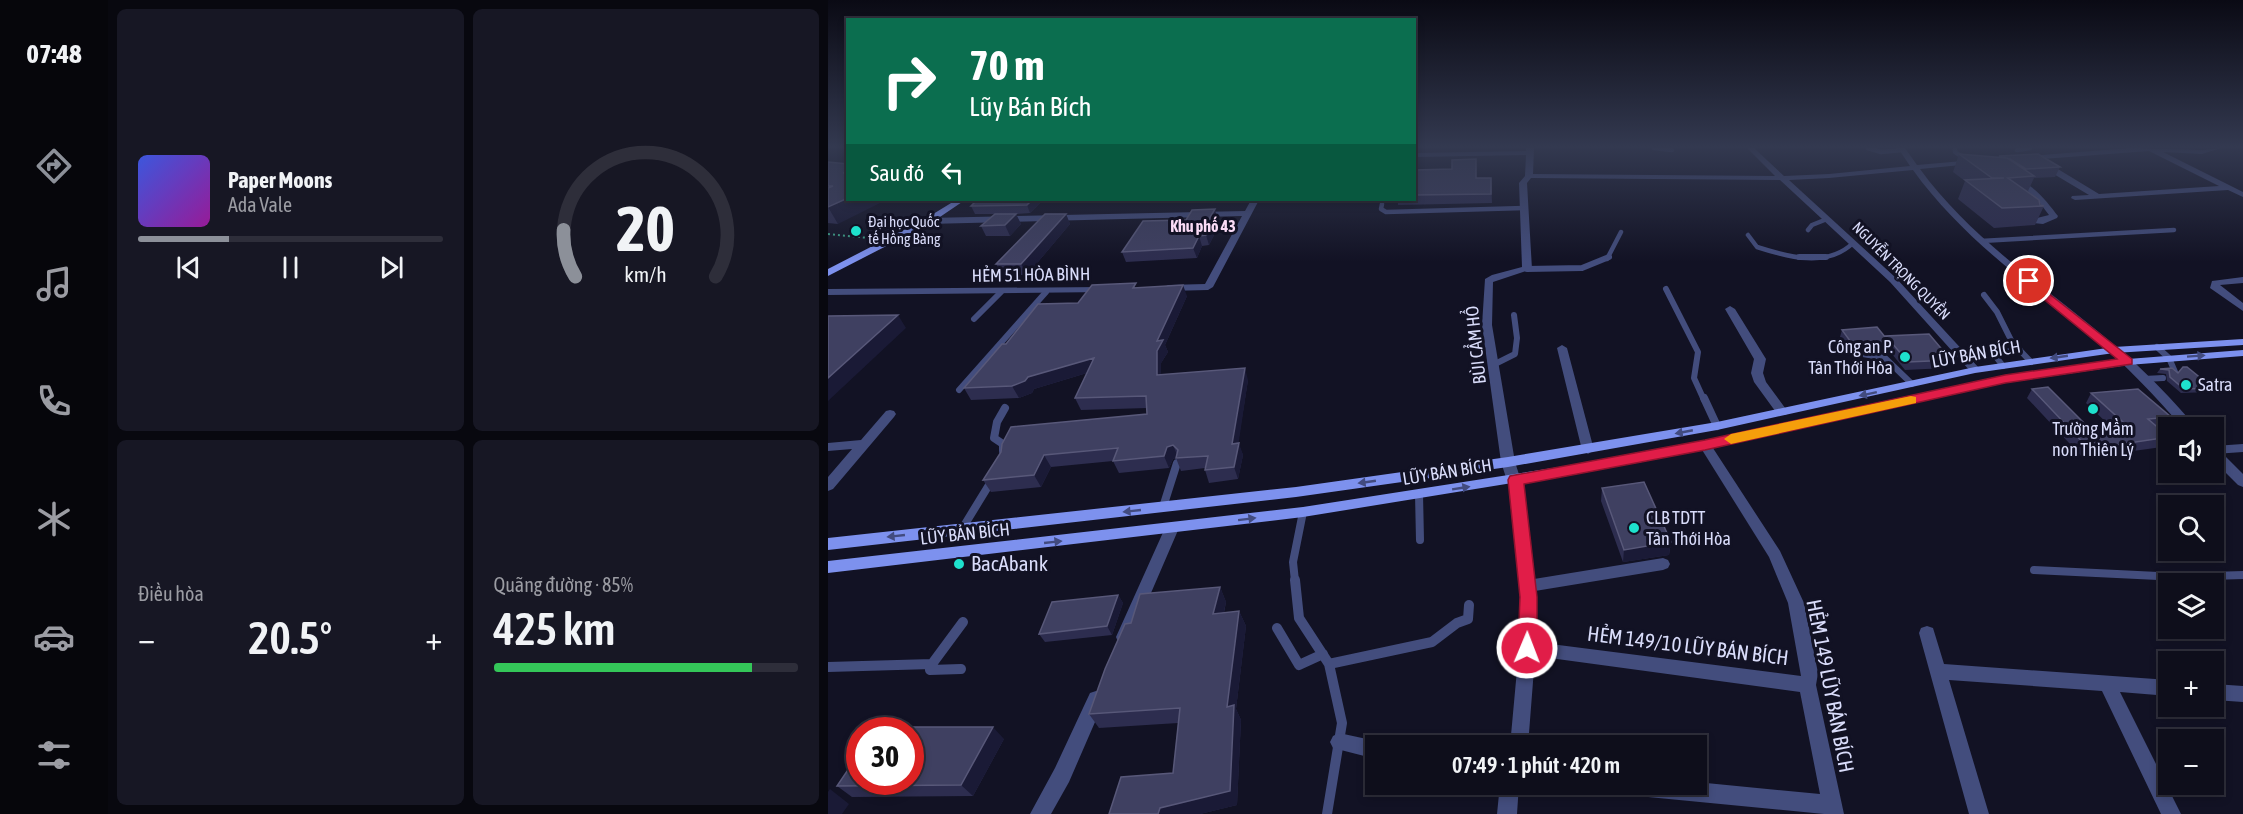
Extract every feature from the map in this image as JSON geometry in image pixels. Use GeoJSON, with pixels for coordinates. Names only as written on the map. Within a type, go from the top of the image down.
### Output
{"type":"FeatureCollection","features":[{"type":"Feature","properties":{"kind":"main road"},"geometry":{"type":"LineString","coordinates":[[828,273],[928,221],[959,201]]}},
{"type":"Feature","properties":{"kind":"main road","name":"LŨY BÁN BÍCH"},"geometry":{"type":"LineString","coordinates":[[828,544],[1163,507],[1508,462],[1718,426],[1974,370],[2114,350],[2243,342]]}},
{"type":"Feature","properties":{"kind":"main road","name":"LŨY BÁN BÍCH"},"geometry":{"type":"LineString","coordinates":[[828,567],[1304,512],[1516,480],[1705,445],[2005,379],[2128,362],[2243,353]]}},
{"type":"Feature","properties":{"kind":"street"},"geometry":{"type":"LineString","coordinates":[[1523,186],[1527,269]]}},
{"type":"Feature","properties":{"kind":"street","name":"NGUYỄN TRỌNG QUYỀN"},"geometry":{"type":"LineString","coordinates":[[1790,186],[1893,280],[1974,370]]}},
{"type":"Feature","properties":{"kind":"street"},"geometry":{"type":"LineString","coordinates":[[1929,186],[1955,217],[1981,241],[2128,362],[2180,417]]}},
{"type":"Feature","properties":{"kind":"street"},"geometry":{"type":"LineString","coordinates":[[2023,186],[2039,196],[2054,216],[2043,221],[2036,221]]}},
{"type":"Feature","properties":{"kind":"street"},"geometry":{"type":"LineString","coordinates":[[2081,186],[2098,196]]}},
{"type":"Feature","properties":{"kind":"street"},"geometry":{"type":"LineString","coordinates":[[2225,186],[2243,195]]}},
{"type":"Feature","properties":{"kind":"street"},"geometry":{"type":"LineString","coordinates":[[2075,198],[2229,188]]}},
{"type":"Feature","properties":{"kind":"street"},"geometry":{"type":"LineString","coordinates":[[1162,288],[1208,287],[1254,201]]}},
{"type":"Feature","properties":{"kind":"street"},"geometry":{"type":"LineString","coordinates":[[928,221],[1247,213]]}},
{"type":"Feature","properties":{"kind":"street","name":"BÙI CẨM HỔ"},"geometry":{"type":"LineString","coordinates":[[1520,735],[1527,648],[1527,586],[1516,480],[1508,462],[1487,325],[1488,281],[1527,269]]}},
{"type":"Feature","properties":{"kind":"street"},"geometry":{"type":"LineString","coordinates":[[2243,280],[2215,283],[2215,288],[2243,309]]}},
{"type":"Feature","properties":{"kind":"street","name":"HẺM 51 HÒA BÌNH"},"geometry":{"type":"LineString","coordinates":[[828,292],[1116,290]]}},
{"type":"Feature","properties":{"kind":"street"},"geometry":{"type":"LineString","coordinates":[[1730,309],[1760,359],[1757,373],[1760,382],[1782,412]]}},
{"type":"Feature","properties":{"kind":"street"},"geometry":{"type":"LineString","coordinates":[[1562,348],[1588,450]]}},
{"type":"Feature","properties":{"kind":"street"},"geometry":{"type":"LineString","coordinates":[[828,486],[891,414]]}},
{"type":"Feature","properties":{"kind":"street"},"geometry":{"type":"LineString","coordinates":[[828,447],[864,444]]}},
{"type":"Feature","properties":{"kind":"street","name":"HẺM 149 LŨY BÁN BÍCH"},"geometry":{"type":"LineString","coordinates":[[1705,445],[1775,555],[1791,594],[1810,673],[1807,685],[1833,809]]}},
{"type":"Feature","properties":{"kind":"street"},"geometry":{"type":"LineString","coordinates":[[2224,462],[2243,482]]}},
{"type":"Feature","properties":{"kind":"street"},"geometry":{"type":"LineString","coordinates":[[1115,656],[1172,528]]}},
{"type":"Feature","properties":{"kind":"street"},"geometry":{"type":"LineString","coordinates":[[1527,586],[1663,564]]}},
{"type":"Feature","properties":{"kind":"street"},"geometry":{"type":"LineString","coordinates":[[1927,633],[1979,814]]}},
{"type":"Feature","properties":{"kind":"street","name":"HẺM 149/10 LŨY BÁN BÍCH"},"geometry":{"type":"LineString","coordinates":[[1527,648],[1807,685]]}},
{"type":"Feature","properties":{"kind":"street"},"geometry":{"type":"LineString","coordinates":[[1937,671],[2158,687]]}},
{"type":"Feature","properties":{"kind":"street"},"geometry":{"type":"LineString","coordinates":[[1040,814],[1062,775],[1105,678]]}},
{"type":"Feature","properties":{"kind":"street"},"geometry":{"type":"LineString","coordinates":[[2107,684],[2171,814]]}},
{"type":"Feature","properties":{"kind":"street"},"geometry":{"type":"LineString","coordinates":[[2224,693],[2243,694]]}},
{"type":"Feature","properties":{"kind":"street"},"geometry":{"type":"LineString","coordinates":[[1339,742],[1365,748]]}},
{"type":"Feature","properties":{"kind":"street"},"geometry":{"type":"LineString","coordinates":[[1707,794],[1833,809]]}},
{"type":"Feature","properties":{"kind":"street"},"geometry":{"type":"LineString","coordinates":[[1507,814],[1509,795]]}},
{"type":"Feature","properties":{"kind":"lane"},"geometry":{"type":"LineString","coordinates":[[1382,204],[1381,208],[1386,212],[1524,208]]}},
{"type":"Feature","properties":{"kind":"lane"},"geometry":{"type":"LineString","coordinates":[[1808,230],[1812,225],[1827,219]]}},
{"type":"Feature","properties":{"kind":"lane"},"geometry":{"type":"LineString","coordinates":[[1981,241],[2174,230]]}},
{"type":"Feature","properties":{"kind":"lane"},"geometry":{"type":"LineString","coordinates":[[1527,269],[1548,270],[1599,265],[1612,256],[1621,232]]}},
{"type":"Feature","properties":{"kind":"lane"},"geometry":{"type":"LineString","coordinates":[[903,234],[914,234]]}},
{"type":"Feature","properties":{"kind":"lane"},"geometry":{"type":"LineString","coordinates":[[1749,235],[1757,247],[1805,256],[1837,255],[1853,243]]}},
{"type":"Feature","properties":{"kind":"lane"},"geometry":{"type":"LineString","coordinates":[[1666,289],[1698,352],[1694,378],[1718,426]]}},
{"type":"Feature","properties":{"kind":"lane"},"geometry":{"type":"LineString","coordinates":[[974,319],[1001,292]]}},
{"type":"Feature","properties":{"kind":"lane"},"geometry":{"type":"LineString","coordinates":[[959,390],[1046,292]]}},
{"type":"Feature","properties":{"kind":"lane"},"geometry":{"type":"LineString","coordinates":[[1984,295],[2020,350],[2031,362]]}},
{"type":"Feature","properties":{"kind":"lane"},"geometry":{"type":"LineString","coordinates":[[1493,365],[1515,354],[1517,338],[1514,315]]}},
{"type":"Feature","properties":{"kind":"lane"},"geometry":{"type":"LineString","coordinates":[[2157,347],[2169,358],[2175,372]]}},
{"type":"Feature","properties":{"kind":"lane"},"geometry":{"type":"LineString","coordinates":[[2003,366],[1993,353],[2020,350]]}},
{"type":"Feature","properties":{"kind":"lane"},"geometry":{"type":"LineString","coordinates":[[1863,354],[1875,353],[1887,358],[1912,384]]}},
{"type":"Feature","properties":{"kind":"lane"},"geometry":{"type":"LineString","coordinates":[[2144,379],[2163,378]]}},
{"type":"Feature","properties":{"kind":"lane"},"geometry":{"type":"LineString","coordinates":[[1004,461],[1003,444],[994,438],[1005,408]]}},
{"type":"Feature","properties":{"kind":"lane"},"geometry":{"type":"LineString","coordinates":[[2224,451],[2243,448]]}},
{"type":"Feature","properties":{"kind":"lane"},"geometry":{"type":"LineString","coordinates":[[1163,507],[1177,463]]}},
{"type":"Feature","properties":{"kind":"lane"},"geometry":{"type":"LineString","coordinates":[[962,529],[998,470]]}},
{"type":"Feature","properties":{"kind":"lane"},"geometry":{"type":"LineString","coordinates":[[1419,494],[1420,540]]}},
{"type":"Feature","properties":{"kind":"lane"},"geometry":{"type":"LineString","coordinates":[[1304,512],[1293,562],[1299,618],[1329,664],[1342,723],[1327,814]]}},
{"type":"Feature","properties":{"kind":"lane"},"geometry":{"type":"LineString","coordinates":[[2034,570],[2179,577],[2243,575]]}},
{"type":"Feature","properties":{"kind":"lane"},"geometry":{"type":"LineString","coordinates":[[1329,664],[1368,653],[1404,649],[1416,644],[1432,642],[1441,638],[1458,620],[1468,619],[1469,605]]}},
{"type":"Feature","properties":{"kind":"lane"},"geometry":{"type":"LineString","coordinates":[[962,669],[930,670],[963,622]]}},
{"type":"Feature","properties":{"kind":"lane"},"geometry":{"type":"LineString","coordinates":[[1277,628],[1299,665],[1323,654]]}},
{"type":"Feature","properties":{"kind":"lane"},"geometry":{"type":"LineString","coordinates":[[828,667],[932,664]]}},
{"type":"Feature","properties":{"kind":"path"},"geometry":{"type":"LineString","coordinates":[[828,234],[891,240]]}},
{"type":"Feature","properties":{"kind":"building"},"geometry":{"type":"Polygon","coordinates":[[[828,186],[846,186],[846,199],[828,207],[828,188],[833,186],[828,186]]]}},
{"type":"Feature","properties":{"kind":"building"},"geometry":{"type":"Polygon","coordinates":[[[1416,186],[1491,186],[1491,194],[1416,195],[1416,186]]]}},
{"type":"Feature","properties":{"kind":"building"},"geometry":{"type":"Polygon","coordinates":[[[1973,186],[2019,186],[2044,206],[2002,208],[1973,186]]]}},
{"type":"Feature","properties":{"kind":"building"},"geometry":{"type":"Polygon","coordinates":[[[976,201],[1031,201],[1027,205],[971,206],[976,201]]]}},
{"type":"Feature","properties":{"kind":"building"},"geometry":{"type":"Polygon","coordinates":[[[1215,209],[1209,219],[1214,219],[1206,235],[1199,236],[1193,248],[1122,252],[1143,221],[1186,220],[1192,210],[1215,209]]]}},
{"type":"Feature","properties":{"kind":"building"},"geometry":{"type":"Polygon","coordinates":[[[995,214],[1016,214],[1005,225],[981,226],[995,214]]]}},
{"type":"Feature","properties":{"kind":"building"},"geometry":{"type":"Polygon","coordinates":[[[1045,214],[1066,214],[1021,264],[996,264],[1045,214]]]}},
{"type":"Feature","properties":{"kind":"building"},"geometry":{"type":"Polygon","coordinates":[[[1136,283],[1133,288],[1183,285],[1157,341],[1163,340],[1157,351],[1157,375],[1245,368],[1232,444],[1239,443],[1234,467],[1205,470],[1208,456],[1176,458],[1178,450],[1173,445],[1167,447],[1164,456],[1113,461],[1118,448],[1044,455],[1034,475],[983,480],[1001,452],[1002,444],[1011,427],[1147,414],[1146,396],[1075,398],[1094,358],[1028,377],[1025,381],[1012,386],[964,388],[1002,344],[1006,344],[1038,304],[1078,303],[1092,285],[1136,283]]]}},
{"type":"Feature","properties":{"kind":"building"},"geometry":{"type":"Polygon","coordinates":[[[898,315],[828,378],[828,316],[898,315]]]}},
{"type":"Feature","properties":{"kind":"building"},"geometry":{"type":"Polygon","coordinates":[[[1877,327],[1889,342],[1866,341],[1853,345],[1842,330],[1877,327]]]}},
{"type":"Feature","properties":{"kind":"building"},"geometry":{"type":"Polygon","coordinates":[[[1929,334],[1951,360],[1908,362],[1886,336],[1929,334]]]}},
{"type":"Feature","properties":{"kind":"building"},"geometry":{"type":"Polygon","coordinates":[[[2183,367],[2187,367],[2213,388],[2184,389],[2170,377],[2169,370],[2160,369],[2172,368],[2178,373],[2183,367]]]}},
{"type":"Feature","properties":{"kind":"building"},"geometry":{"type":"Polygon","coordinates":[[[2048,387],[2088,427],[2124,423],[2091,393],[2138,389],[2171,417],[2148,419],[2158,428],[2158,439],[2089,449],[2032,389],[2048,387]]]}},
{"type":"Feature","properties":{"kind":"building","name":"CLB TDTT Tân Thới Hòa"},"geometry":{"type":"Polygon","coordinates":[[[1644,482],[1671,542],[1624,550],[1602,488],[1644,482]]]}},
{"type":"Feature","properties":{"kind":"building"},"geometry":{"type":"Polygon","coordinates":[[[1220,587],[1213,614],[1239,611],[1227,707],[1234,705],[1230,791],[1160,808],[1158,814],[1109,814],[1121,777],[1173,773],[1180,708],[1089,714],[1105,669],[1125,624],[1131,623],[1140,594],[1220,587]]]}},
{"type":"Feature","properties":{"kind":"building"},"geometry":{"type":"Polygon","coordinates":[[[1118,595],[1107,626],[1039,634],[1052,602],[1118,595]]]}},
{"type":"Feature","properties":{"kind":"building"},"geometry":{"type":"Polygon","coordinates":[[[924,727],[993,727],[961,785],[924,785],[924,727]]]}},
{"type":"Feature","properties":{"kind":"building"},"geometry":{"type":"Polygon","coordinates":[[[846,773],[846,786],[837,786],[846,773]]]}},
{"type":"Feature","properties":{"kind":"slow traffic"},"geometry":{"type":"LineString","coordinates":[[1731,439],[1911,400]]}},
{"type":"Feature","properties":{"kind":"place","name":"Đại học Quốc tế Hồng Bàng"},"geometry":{"type":"Point","coordinates":[856,231]}},
{"type":"Feature","properties":{"kind":"place","name":"Công an P. Tân Thới Hòa"},"geometry":{"type":"Point","coordinates":[1905,357]}},
{"type":"Feature","properties":{"kind":"place","name":"Satra"},"geometry":{"type":"Point","coordinates":[2186,385]}},
{"type":"Feature","properties":{"kind":"place","name":"Trường Mầm non Thiên Lý"},"geometry":{"type":"Point","coordinates":[2093,409]}},
{"type":"Feature","properties":{"kind":"place","name":"CLB TDTT Tân Thới Hòa"},"geometry":{"type":"Point","coordinates":[1634,528]}},
{"type":"Feature","properties":{"kind":"place","name":"BacAbank"},"geometry":{"type":"Point","coordinates":[959,564]}},
{"type":"Feature","properties":{"kind":"district","name":"Khu phố 43"},"geometry":{"type":"Point","coordinates":[1203,226]}},
{"type":"Feature","properties":{"kind":"route"},"geometry":{"type":"LineString","coordinates":[[1527,648],[1528,597],[1516,480],[1705,445],[2005,379],[2128,362],[2029,281]]}}]}
